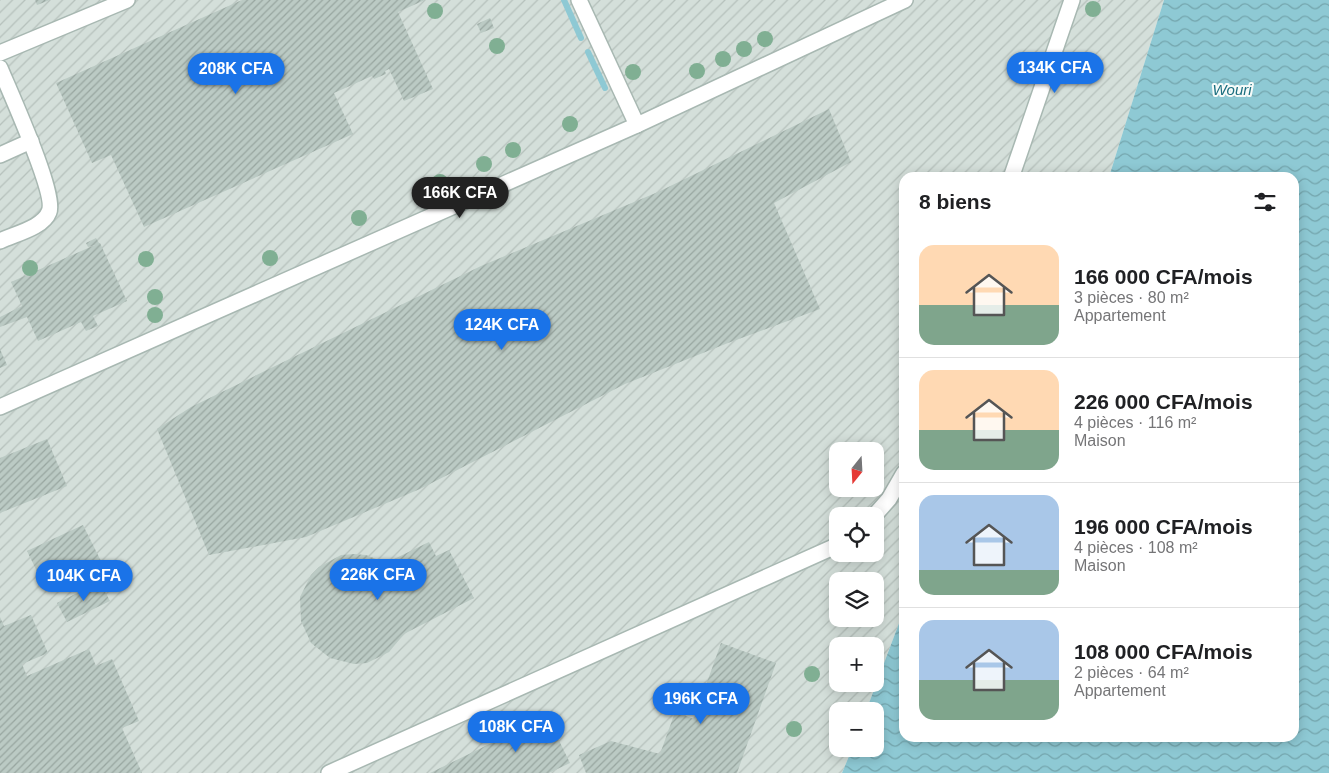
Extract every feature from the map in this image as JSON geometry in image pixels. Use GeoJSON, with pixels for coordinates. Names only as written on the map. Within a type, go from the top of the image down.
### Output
{"type":"FeatureCollection","features":[{"type":"Feature","properties":{"kind":"street"},"geometry":{"type":"LineString","coordinates":[[0,53],[127,0]]}},
{"type":"Feature","properties":{"kind":"street"},"geometry":{"type":"LineString","coordinates":[[579,0],[637,125]]}},
{"type":"Feature","properties":{"kind":"street"},"geometry":{"type":"LineString","coordinates":[[0,407],[637,125],[905,0]]}},
{"type":"Feature","properties":{"kind":"street"},"geometry":{"type":"LineString","coordinates":[[1013,172],[1072,0]]}},
{"type":"Feature","properties":{"kind":"street"},"geometry":{"type":"LineString","coordinates":[[0,68],[31,141],[51,201],[50,212],[41,222],[0,241]]}},
{"type":"Feature","properties":{"kind":"street"},"geometry":{"type":"LineString","coordinates":[[0,155],[31,141]]}},
{"type":"Feature","properties":{"kind":"street"},"geometry":{"type":"LineString","coordinates":[[882,507],[899,482]]}},
{"type":"Feature","properties":{"kind":"street"},"geometry":{"type":"LineString","coordinates":[[329,773],[829,549]]}},
{"type":"Feature","properties":{"kind":"shaded area"},"geometry":{"type":"Polygon","coordinates":[[[0,0],[1164,0],[1111,172],[899,172],[899,623],[884,663],[884,637],[829,637],[829,692],[873,692],[869,702],[829,702],[829,757],[849,757],[842,773],[0,773],[0,0]]]}},
{"type":"Feature","properties":{"kind":"water","name":"Wouri"},"geometry":{"type":"Polygon","coordinates":[[[1164,0],[1329,0],[1329,773],[842,773],[849,757],[884,757],[884,702],[869,702],[873,692],[884,692],[884,663],[899,623],[899,742],[1299,742],[1299,172],[1111,172],[1164,0]]]}},
{"type":"Feature","properties":{"kind":"building"},"geometry":{"type":"Polygon","coordinates":[[[35,0],[50,0],[37,5],[35,0]]]}},
{"type":"Feature","properties":{"kind":"building"},"geometry":{"type":"Polygon","coordinates":[[[242,0],[425,0],[398,12],[433,89],[404,101],[389,69],[385,71],[386,74],[374,79],[372,76],[334,93],[353,134],[144,227],[111,155],[92,163],[56,83],[242,0]]]}},
{"type":"Feature","properties":{"kind":"building"},"geometry":{"type":"Polygon","coordinates":[[[490,18],[494,28],[481,33],[477,24],[490,18]]]}},
{"type":"Feature","properties":{"kind":"building"},"geometry":{"type":"Polygon","coordinates":[[[829,109],[851,162],[774,203],[820,309],[625,384],[420,489],[306,537],[209,555],[157,429],[191,407],[481,266],[658,192],[829,109]]]}},
{"type":"Feature","properties":{"kind":"building"},"geometry":{"type":"Polygon","coordinates":[[[96,238],[127,301],[93,316],[98,326],[86,331],[81,322],[38,341],[27,317],[0,327],[0,317],[22,306],[11,282],[95,245],[88,247],[86,243],[96,238]]]}},
{"type":"Feature","properties":{"kind":"building"},"geometry":{"type":"Polygon","coordinates":[[[0,349],[7,365],[0,368],[0,349]]]}},
{"type":"Feature","properties":{"kind":"building"},"geometry":{"type":"Polygon","coordinates":[[[47,439],[67,486],[0,513],[0,458],[47,439]]]}},
{"type":"Feature","properties":{"kind":"building"},"geometry":{"type":"Polygon","coordinates":[[[83,525],[102,563],[46,590],[27,551],[83,525]]]}},
{"type":"Feature","properties":{"kind":"building"},"geometry":{"type":"Polygon","coordinates":[[[429,542],[436,556],[449,550],[474,598],[404,634],[389,652],[367,663],[354,664],[330,658],[311,643],[301,621],[300,597],[311,575],[319,567],[341,555],[354,554],[366,555],[386,563],[429,542]]]}},
{"type":"Feature","properties":{"kind":"building"},"geometry":{"type":"Polygon","coordinates":[[[100,582],[110,601],[67,622],[57,603],[100,582]]]}},
{"type":"Feature","properties":{"kind":"building"},"geometry":{"type":"Polygon","coordinates":[[[31,615],[48,653],[22,664],[27,676],[89,649],[96,666],[112,659],[139,721],[122,728],[142,773],[0,773],[0,617],[4,626],[31,615]]]}},
{"type":"Feature","properties":{"kind":"building"},"geometry":{"type":"Polygon","coordinates":[[[721,643],[776,663],[737,773],[586,773],[579,755],[611,741],[660,754],[675,712],[694,719],[721,643]]]}},
{"type":"Feature","properties":{"kind":"building"},"geometry":{"type":"Polygon","coordinates":[[[547,716],[570,763],[549,773],[430,773],[547,716]]]}},
{"type":"Feature","properties":{"kind":"waterway"},"geometry":{"type":"LineString","coordinates":[[564,0],[581,38]]}},
{"type":"Feature","properties":{"kind":"waterway"},"geometry":{"type":"LineString","coordinates":[[588,52],[605,88]]}}]}
